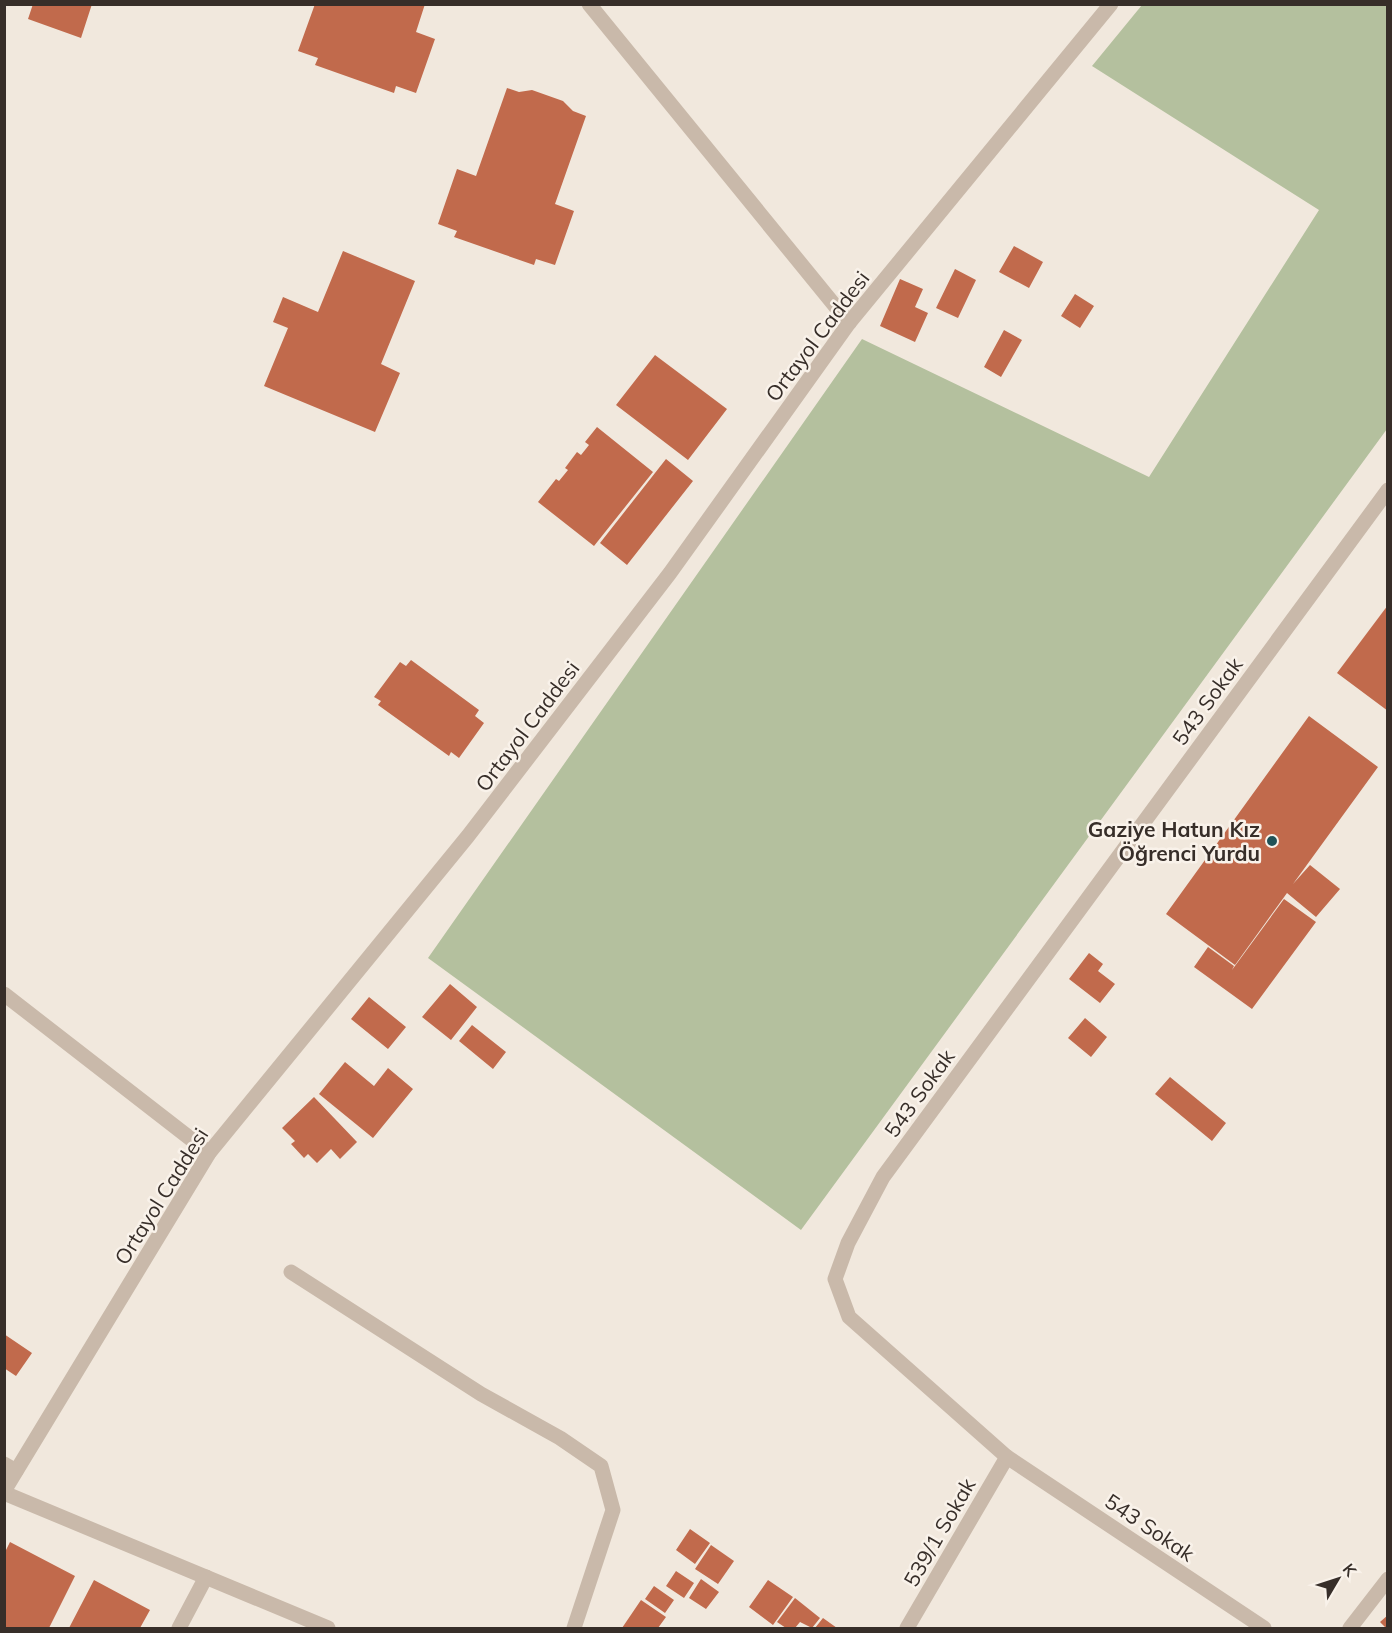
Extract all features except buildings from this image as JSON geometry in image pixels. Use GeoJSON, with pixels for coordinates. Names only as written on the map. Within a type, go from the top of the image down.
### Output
{"type":"FeatureCollection","features":[{"type":"Feature","properties":{"kind":"street"},"geometry":{"type":"LineString","coordinates":[[590,4],[849,323]]}},
{"type":"Feature","properties":{"kind":"street","name":"Ortayol Caddesi"},"geometry":{"type":"LineString","coordinates":[[4,1492],[10,1468],[209,1153],[483,817],[670,573],[849,323],[1111,4]]}},
{"type":"Feature","properties":{"kind":"street","name":"543 Sokak"},"geometry":{"type":"LineString","coordinates":[[1264,1629],[1007,1458],[849,1317],[835,1279],[848,1243],[883,1177],[1388,490]]}},
{"type":"Feature","properties":{"kind":"street"},"geometry":{"type":"LineString","coordinates":[[4,994],[209,1153]]}},
{"type":"Feature","properties":{"kind":"street"},"geometry":{"type":"LineString","coordinates":[[291,1272],[481,1394],[560,1438],[601,1466],[613,1510],[574,1629]]}},
{"type":"Feature","properties":{"kind":"street","name":"539/1 Sokak"},"geometry":{"type":"LineString","coordinates":[[907,1629],[1007,1458]]}},
{"type":"Feature","properties":{"kind":"street"},"geometry":{"type":"LineString","coordinates":[[4,1492],[327,1629]]}},
{"type":"Feature","properties":{"kind":"street"},"geometry":{"type":"LineString","coordinates":[[179,1629],[206,1577]]}},
{"type":"Feature","properties":{"kind":"street"},"geometry":{"type":"LineString","coordinates":[[1350,1629],[1388,1579]]}},
{"type":"Feature","properties":{"kind":"green space"},"geometry":{"type":"Polygon","coordinates":[[[1142,5],[1387,5],[1387,429],[801,1230],[428,958],[862,339],[1149,477],[1319,210],[1092,66],[1142,5]]]}},
{"type":"Feature","properties":{"kind":"place","name":"Gaziye Hatun Kız Öğrenci Yurdu"},"geometry":{"type":"Point","coordinates":[1272,841]}}]}
